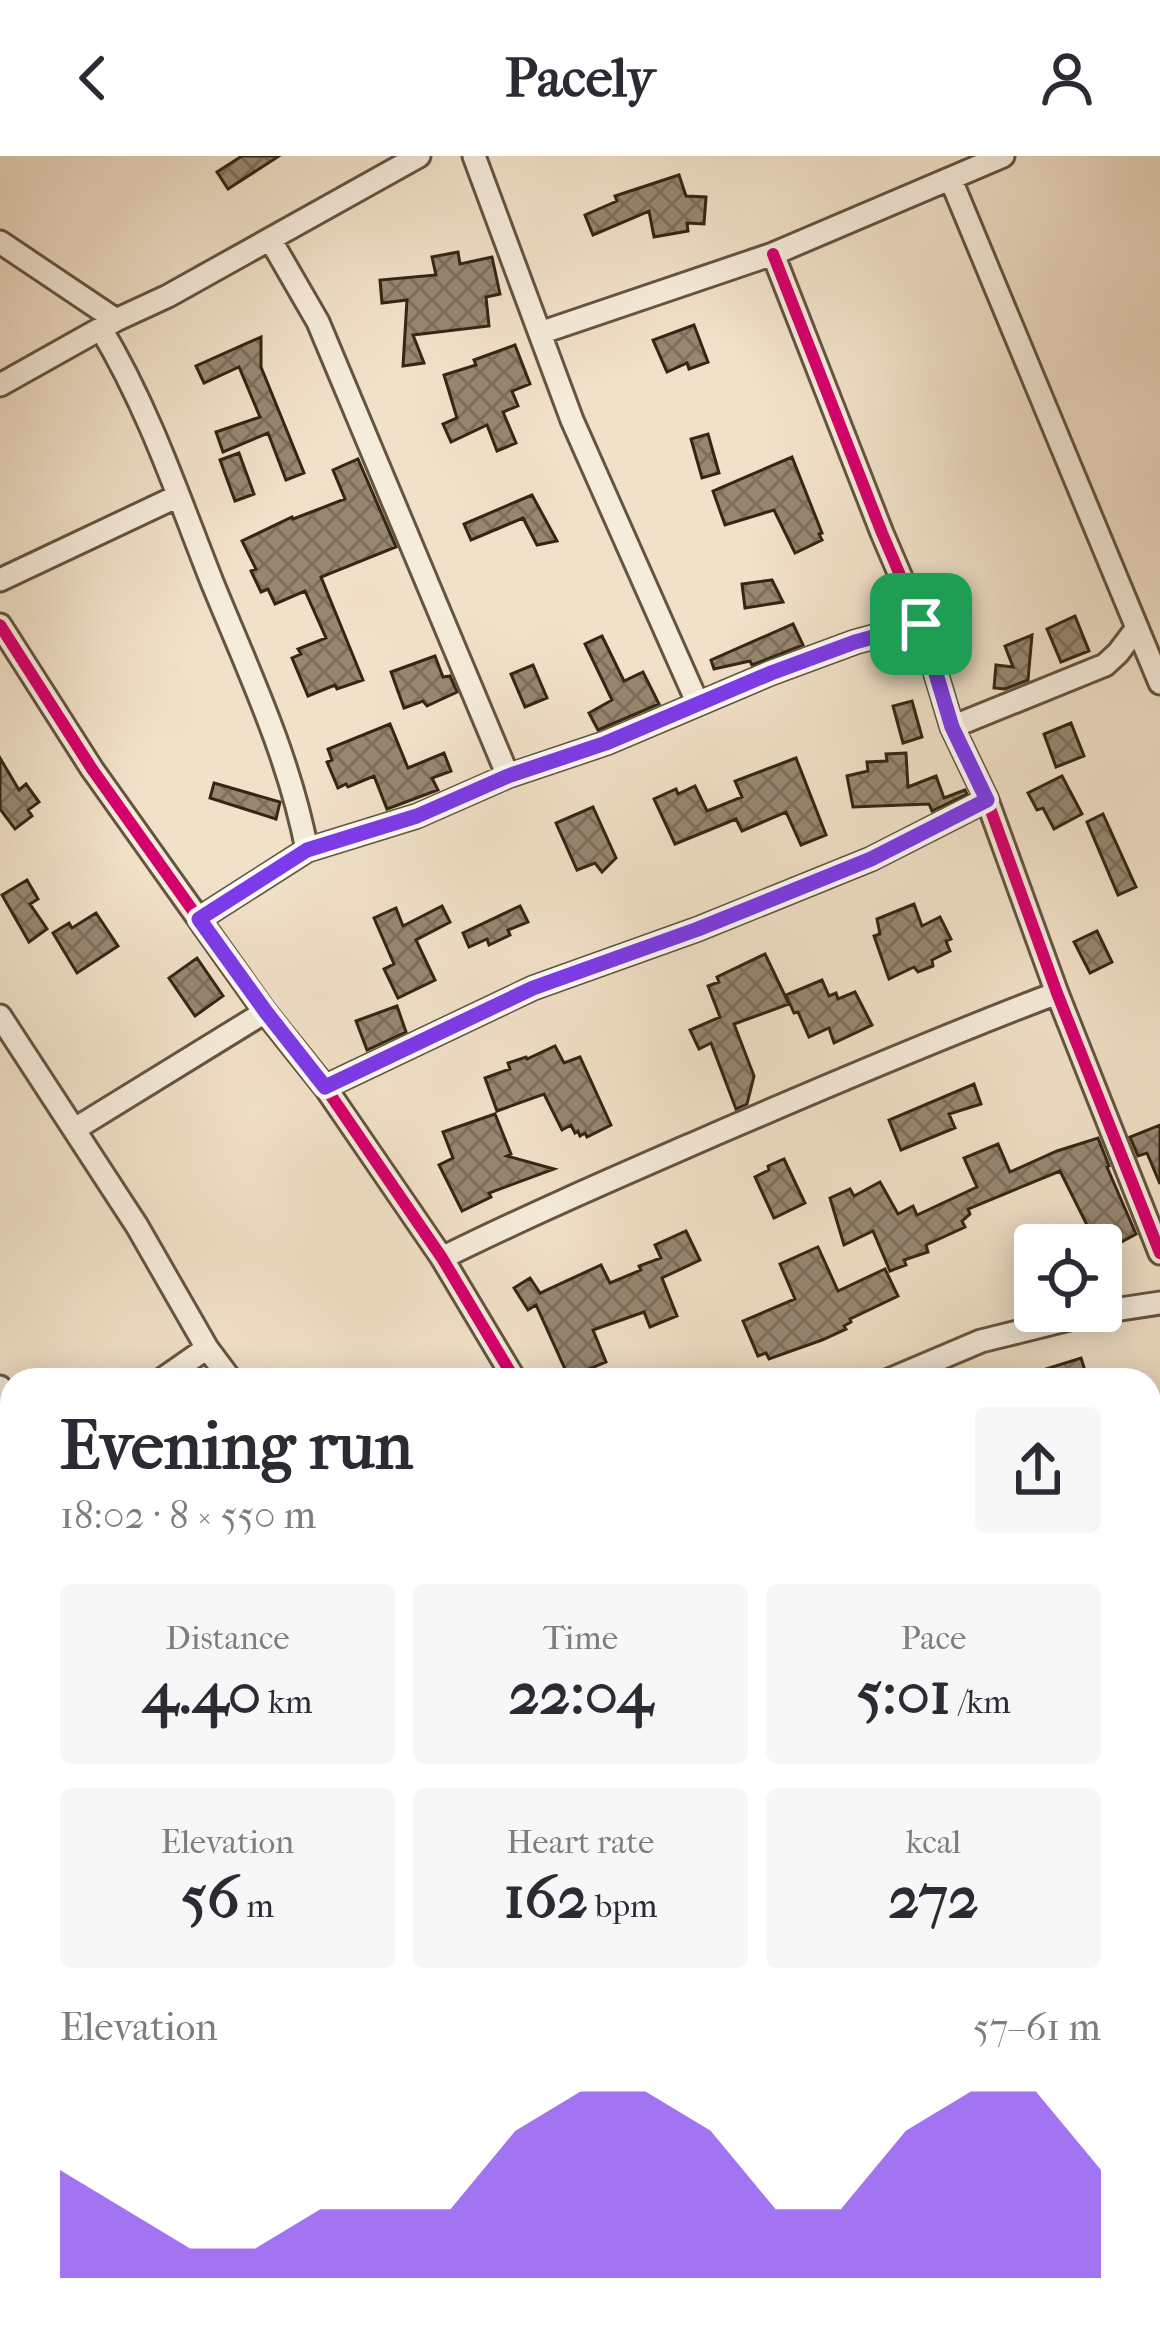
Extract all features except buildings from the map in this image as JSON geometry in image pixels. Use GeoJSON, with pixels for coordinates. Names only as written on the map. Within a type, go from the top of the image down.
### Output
{"type":"FeatureCollection","features":[{"type":"Feature","properties":{"kind":"street"},"geometry":{"type":"LineString","coordinates":[[0,385],[419,156]]}},
{"type":"Feature","properties":{"kind":"street"},"geometry":{"type":"LineString","coordinates":[[474,156],[572,420],[698,704]]}},
{"type":"Feature","properties":{"kind":"street"},"geometry":{"type":"LineString","coordinates":[[540,333],[773,254],[1003,156]]}},
{"type":"Feature","properties":{"kind":"street"},"geometry":{"type":"LineString","coordinates":[[951,180],[1160,683]]}},
{"type":"Feature","properties":{"kind":"street"},"geometry":{"type":"LineString","coordinates":[[270,239],[318,322],[508,776]]}},
{"type":"Feature","properties":{"kind":"street"},"geometry":{"type":"LineString","coordinates":[[0,242],[109,325],[284,758],[307,850]]}},
{"type":"Feature","properties":{"kind":"street"},"geometry":{"type":"LineString","coordinates":[[773,254],[921,624],[952,727],[987,800],[1160,1253]]}},
{"type":"Feature","properties":{"kind":"street"},"geometry":{"type":"LineString","coordinates":[[0,580],[178,496]]}},
{"type":"Feature","properties":{"kind":"street"},"geometry":{"type":"LineString","coordinates":[[199,919],[307,850],[417,816],[792,665],[921,624]]}},
{"type":"Feature","properties":{"kind":"street"},"geometry":{"type":"LineString","coordinates":[[0,625],[92,769],[325,1087],[442,1258],[508,1368]]}},
{"type":"Feature","properties":{"kind":"street"},"geometry":{"type":"LineString","coordinates":[[952,727],[1105,665],[1137,628]]}},
{"type":"Feature","properties":{"kind":"street"},"geometry":{"type":"LineString","coordinates":[[325,1087],[533,988],[698,929],[871,859],[987,800]]}},
{"type":"Feature","properties":{"kind":"street"},"geometry":{"type":"LineString","coordinates":[[442,1258],[738,1124],[1057,993]]}},
{"type":"Feature","properties":{"kind":"street"},"geometry":{"type":"LineString","coordinates":[[75,1129],[266,1012]]}},
{"type":"Feature","properties":{"kind":"street"},"geometry":{"type":"LineString","coordinates":[[0,1016],[137,1226],[222,1368]]}},
{"type":"Feature","properties":{"kind":"street"},"geometry":{"type":"LineString","coordinates":[[917,1368],[981,1341],[1094,1313],[1160,1303]]}},
{"type":"Feature","properties":{"kind":"street"},"geometry":{"type":"LineString","coordinates":[[179,1368],[208,1348]]}},
{"type":"Feature","properties":{"kind":"cycle path"},"geometry":{"type":"LineString","coordinates":[[773,254],[921,624],[952,727],[987,800],[1160,1253]]}},
{"type":"Feature","properties":{"kind":"cycle path"},"geometry":{"type":"LineString","coordinates":[[0,625],[92,769],[265,1012],[325,1087],[442,1258],[508,1368]]}},
{"type":"Feature","properties":{"kind":"route"},"geometry":{"type":"LineString","coordinates":[[921,624],[952,727],[987,800],[871,859],[698,929],[533,988],[325,1087],[199,919],[307,850],[417,816],[771,673],[921,624]]}}]}
